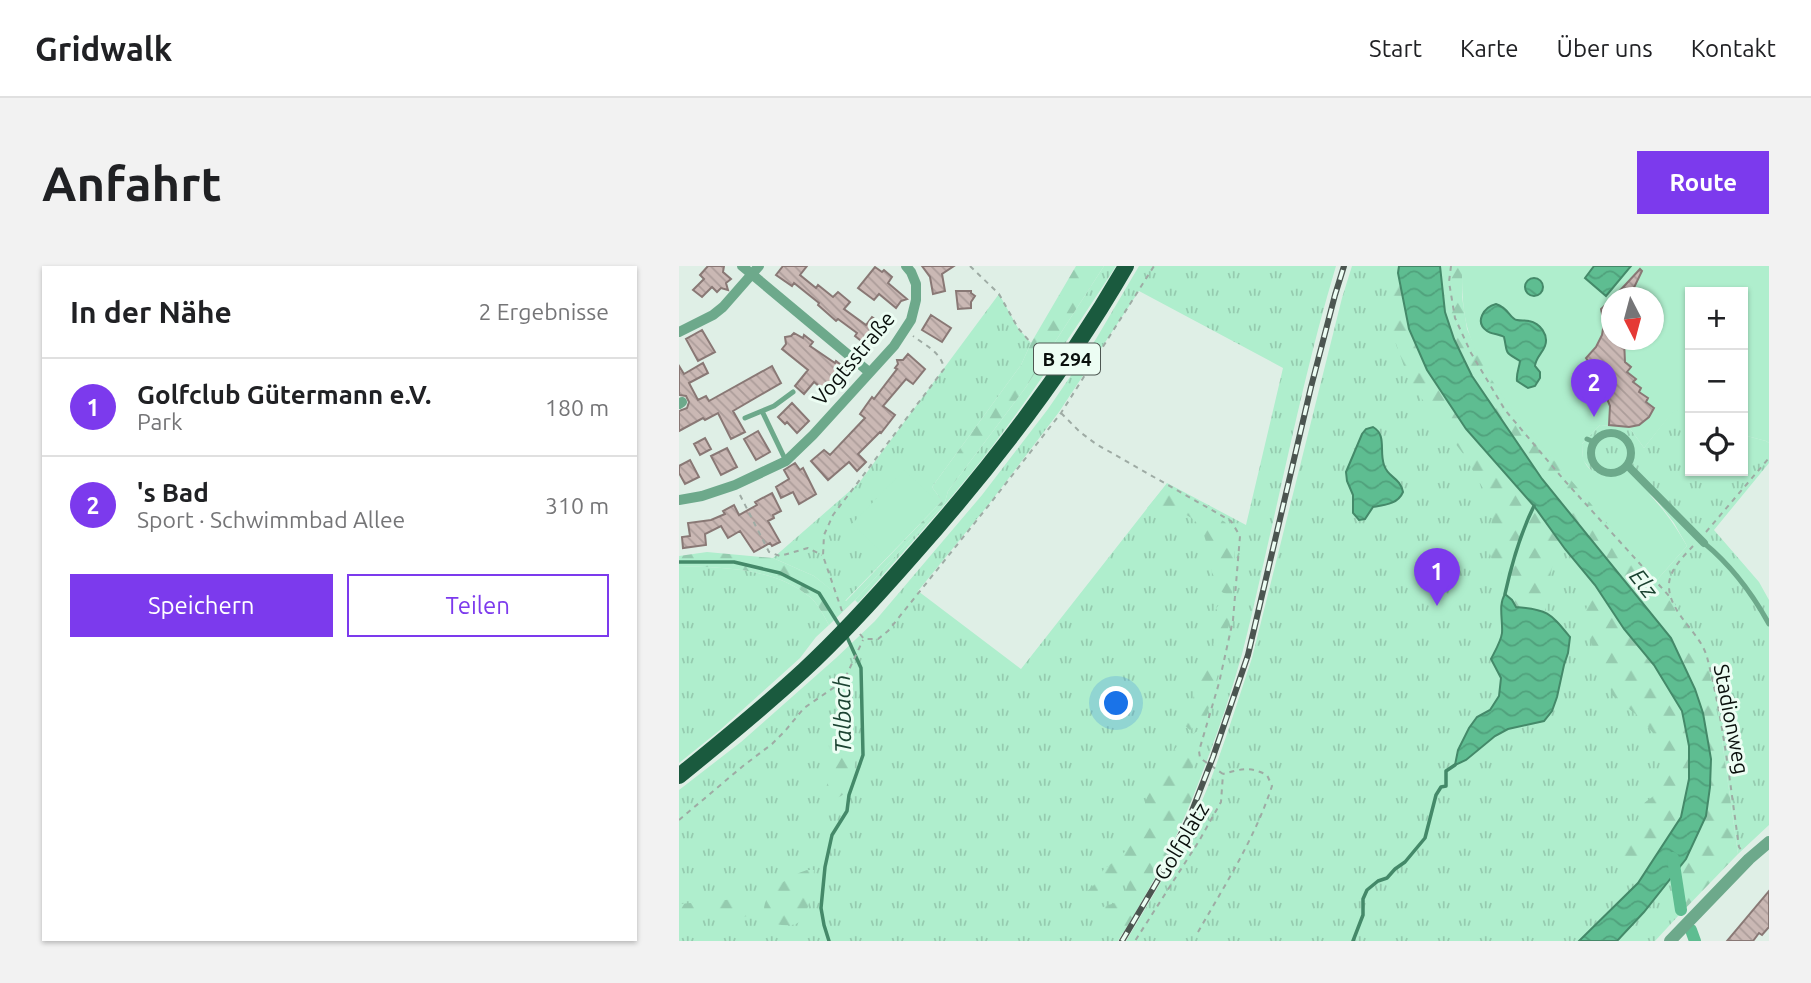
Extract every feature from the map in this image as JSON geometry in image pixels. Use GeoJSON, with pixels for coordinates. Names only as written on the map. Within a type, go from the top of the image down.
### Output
{"type":"FeatureCollection","features":[{"type":"Feature","properties":{"kind":"highway","name":"B 294"},"geometry":{"type":"LineString","coordinates":[[679,776],[754,715],[825,650],[865,610],[937,529],[1003,448],[1088,328],[1126,266]]}},
{"type":"Feature","properties":{"kind":"street"},"geometry":{"type":"LineString","coordinates":[[742,266],[869,372]]}},
{"type":"Feature","properties":{"kind":"street"},"geometry":{"type":"LineString","coordinates":[[679,332],[723,307],[759,266]]}},
{"type":"Feature","properties":{"kind":"street","name":"Vogtsstraße"},"geometry":{"type":"LineString","coordinates":[[679,500],[735,485],[786,461],[813,435],[894,346],[911,320],[916,300],[916,284],[906,266]]}},
{"type":"Feature","properties":{"kind":"street"},"geometry":{"type":"LineString","coordinates":[[1604,434],[1622,436],[1631,450],[1627,466],[1616,473],[1599,470],[1593,463],[1590,441],[1604,434]]}},
{"type":"Feature","properties":{"kind":"street"},"geometry":{"type":"LineString","coordinates":[[1627,466],[1702,541]]}},
{"type":"Feature","properties":{"kind":"street"},"geometry":{"type":"LineString","coordinates":[[1670,941],[1749,859],[1769,842]]}},
{"type":"Feature","properties":{"kind":"lane","name":"Vogtsstraße"},"geometry":{"type":"LineString","coordinates":[[745,418],[774,406],[793,392]]}},
{"type":"Feature","properties":{"kind":"lane"},"geometry":{"type":"LineString","coordinates":[[762,411],[786,461]]}},
{"type":"Feature","properties":{"kind":"lane"},"geometry":{"type":"LineString","coordinates":[[1702,541],[1721,557],[1742,581],[1769,624]]}},
{"type":"Feature","properties":{"kind":"path"},"geometry":{"type":"LineString","coordinates":[[970,266],[999,293],[1018,328],[1031,343]]}},
{"type":"Feature","properties":{"kind":"path"},"geometry":{"type":"LineString","coordinates":[[1154,266],[1061,413],[1096,444],[1231,521],[1240,536],[1233,620],[1199,751],[1200,758],[1223,774],[1240,769],[1255,769],[1267,775],[1272,786],[1265,808],[1239,861],[1198,932]]}},
{"type":"Feature","properties":{"kind":"path","name":"Stadionweg"},"geometry":{"type":"LineString","coordinates":[[1451,266],[1448,282],[1455,317],[1471,353],[1505,410],[1586,505],[1671,598],[1706,653],[1725,737],[1739,847],[1749,859]]}},
{"type":"Feature","properties":{"kind":"path"},"geometry":{"type":"LineString","coordinates":[[735,485],[769,552],[780,556],[808,548],[823,556],[824,536],[833,515],[944,369],[943,360],[938,355],[904,330]]}},
{"type":"Feature","properties":{"kind":"path"},"geometry":{"type":"LineString","coordinates":[[1671,598],[1668,584],[1675,567],[1702,541],[1769,458]]}},
{"type":"Feature","properties":{"kind":"path"},"geometry":{"type":"LineString","coordinates":[[679,820],[772,744],[804,708],[838,684],[847,674],[863,639]]}},
{"type":"Feature","properties":{"kind":"path","name":"Golfplatz"},"geometry":{"type":"LineString","coordinates":[[1135,941],[1221,802],[1223,774]]}},
{"type":"Feature","properties":{"kind":"green space"},"geometry":{"type":"Polygon","coordinates":[[[1076,266],[1104,266],[1026,387],[948,491],[945,502],[829,625],[810,597],[781,580],[748,571],[679,566],[679,556],[707,552],[773,558],[814,576],[846,601],[942,501],[932,487],[1021,365],[1076,266]]]}},
{"type":"Feature","properties":{"kind":"green space"},"geometry":{"type":"Polygon","coordinates":[[[1104,266],[1116,266],[1010,422],[945,505],[858,603],[855,600],[945,502],[948,491],[1026,387],[1104,266]]]}},
{"type":"Feature","properties":{"kind":"green space"},"geometry":{"type":"Polygon","coordinates":[[[1139,266],[1336,266],[1231,692],[1205,766],[1174,838],[1118,941],[679,941],[679,790],[741,742],[875,621],[982,495],[1048,409],[1096,339],[1139,266]],[[1139,291],[1059,412],[918,591],[1021,669],[1167,483],[1246,525],[1283,368],[1139,291]]]}},
{"type":"Feature","properties":{"kind":"green space"},"geometry":{"type":"Polygon","coordinates":[[[1352,266],[1399,266],[1398,273],[1534,506],[1595,585],[1624,629],[1654,665],[1682,711],[1638,883],[1579,941],[1126,941],[1194,819],[1232,719],[1252,658],[1352,266]]]}},
{"type":"Feature","properties":{"kind":"green space"},"geometry":{"type":"Polygon","coordinates":[[[1388,266],[1399,266],[1398,273],[1427,370],[1466,429],[1534,506],[1565,549],[1554,560],[1545,611],[1516,607],[1505,594],[1501,572],[1494,566],[1489,551],[1493,506],[1464,455],[1410,383],[1394,338],[1389,309],[1388,266]]]}},
{"type":"Feature","properties":{"kind":"green space"},"geometry":{"type":"Polygon","coordinates":[[[1440,266],[1462,266],[1462,297],[1467,329],[1495,383],[1528,428],[1671,598],[1706,653],[1722,740],[1738,854],[1679,915],[1674,875],[1686,859],[1710,787],[1711,759],[1703,713],[1671,638],[1542,479],[1472,376],[1454,339],[1445,312],[1440,266]]]}},
{"type":"Feature","properties":{"kind":"green space"},"geometry":{"type":"Polygon","coordinates":[[[1462,266],[1769,266],[1769,443],[1748,436],[1748,287],[1685,287],[1685,414],[1675,409],[1644,448],[1629,427],[1600,425],[1582,444],[1584,461],[1592,471],[1609,477],[1628,473],[1661,507],[1687,546],[1656,581],[1534,436],[1495,385],[1475,348],[1463,306],[1462,266]]]}},
{"type":"Feature","properties":{"kind":"green space"},"geometry":{"type":"Polygon","coordinates":[[[999,294],[1018,328],[1031,343],[1021,365],[932,487],[942,501],[845,601],[814,576],[773,558],[859,483],[999,294]]]}},
{"type":"Feature","properties":{"kind":"green space"},"geometry":{"type":"Polygon","coordinates":[[[1675,408],[1685,414],[1685,476],[1748,476],[1748,436],[1769,443],[1769,463],[1714,530],[1759,582],[1769,600],[1769,825],[1738,854],[1722,740],[1678,612],[1671,598],[1656,581],[1687,546],[1654,497],[1620,477],[1607,478],[1594,474],[1583,460],[1582,444],[1600,425],[1629,427],[1644,448],[1675,408]]]}},
{"type":"Feature","properties":{"kind":"green space"},"geometry":{"type":"Polygon","coordinates":[[[904,470],[938,502],[886,556],[852,524],[904,470]]]}},
{"type":"Feature","properties":{"kind":"green space"},"geometry":{"type":"Polygon","coordinates":[[[1163,489],[1225,522],[1233,534],[1235,546],[1232,596],[1222,592],[1213,577],[1204,536],[1194,520],[1181,513],[1158,512],[1147,508],[1163,489]]]}},
{"type":"Feature","properties":{"kind":"green space"},"geometry":{"type":"Polygon","coordinates":[[[679,566],[748,571],[781,580],[810,597],[829,625],[800,658],[679,763],[679,566]]]}},
{"type":"Feature","properties":{"kind":"green space"},"geometry":{"type":"Polygon","coordinates":[[[1595,585],[1624,629],[1654,665],[1682,711],[1689,746],[1689,779],[1681,817],[1638,883],[1622,861],[1644,803],[1655,795],[1664,773],[1659,746],[1653,733],[1639,717],[1612,695],[1604,666],[1588,635],[1585,612],[1595,585]]]}},
{"type":"Feature","properties":{"kind":"green space"},"geometry":{"type":"Polygon","coordinates":[[[1225,604],[1231,606],[1230,620],[1206,718],[1190,730],[1184,725],[1184,710],[1192,703],[1197,681],[1210,659],[1220,617],[1216,608],[1225,604]]]}},
{"type":"Feature","properties":{"kind":"green space"},"geometry":{"type":"Polygon","coordinates":[[[1203,729],[1192,769],[1202,773],[1186,815],[1146,895],[1123,933],[1104,923],[1101,909],[1123,896],[1128,883],[1124,876],[1108,882],[1088,901],[1080,898],[1095,884],[1104,869],[1121,856],[1135,840],[1148,791],[1161,781],[1175,749],[1188,737],[1203,729]]]}},
{"type":"Feature","properties":{"kind":"green space"},"geometry":{"type":"Polygon","coordinates":[[[837,736],[857,756],[847,792],[823,805],[829,776],[829,739],[837,736]]]}},
{"type":"Feature","properties":{"kind":"green space"},"geometry":{"type":"Polygon","coordinates":[[[807,870],[814,870],[813,884],[808,908],[801,921],[789,925],[767,922],[764,913],[768,896],[782,883],[807,870]]]}},
{"type":"Feature","properties":{"kind":"green space"},"geometry":{"type":"Polygon","coordinates":[[[1674,875],[1679,915],[1655,941],[1617,941],[1644,912],[1674,875]]]}},
{"type":"Feature","properties":{"kind":"green space"},"geometry":{"type":"Polygon","coordinates":[[[760,897],[754,916],[679,913],[679,904],[760,897]]]}},
{"type":"Feature","properties":{"kind":"water"},"geometry":{"type":"Polygon","coordinates":[[[1399,266],[1440,266],[1445,312],[1454,339],[1472,376],[1542,479],[1671,638],[1703,713],[1711,759],[1706,816],[1686,859],[1617,941],[1579,941],[1638,883],[1681,817],[1689,779],[1689,746],[1682,711],[1654,665],[1624,629],[1595,585],[1534,506],[1466,429],[1427,370],[1409,329],[1399,266]]]}},
{"type":"Feature","properties":{"kind":"water"},"geometry":{"type":"Polygon","coordinates":[[[1594,266],[1631,266],[1614,287],[1601,287],[1601,292],[1585,278],[1594,266]]]}},
{"type":"Feature","properties":{"kind":"water"},"geometry":{"type":"Polygon","coordinates":[[[1534,278],[1540,281],[1543,287],[1540,293],[1534,296],[1528,293],[1525,287],[1528,281],[1534,278]]]}},
{"type":"Feature","properties":{"kind":"water"},"geometry":{"type":"Polygon","coordinates":[[[1496,304],[1515,319],[1537,324],[1545,334],[1545,346],[1535,366],[1540,372],[1540,378],[1535,386],[1528,388],[1517,381],[1520,361],[1507,352],[1504,337],[1487,331],[1481,323],[1484,311],[1496,304]]]}},
{"type":"Feature","properties":{"kind":"water"},"geometry":{"type":"Polygon","coordinates":[[[1373,427],[1380,434],[1386,469],[1399,483],[1403,492],[1386,505],[1373,507],[1365,519],[1359,520],[1353,513],[1353,495],[1346,472],[1362,434],[1373,427]]]}},
{"type":"Feature","properties":{"kind":"water"},"geometry":{"type":"Polygon","coordinates":[[[1505,594],[1516,607],[1535,609],[1548,614],[1570,637],[1557,697],[1552,711],[1544,721],[1508,729],[1455,765],[1458,750],[1469,728],[1477,717],[1490,710],[1499,696],[1501,678],[1491,659],[1501,636],[1501,608],[1505,594]]]}},
{"type":"Feature","properties":{"kind":"building"},"geometry":{"type":"Polygon","coordinates":[[[708,266],[724,266],[723,272],[731,279],[726,283],[728,290],[721,288],[717,292],[712,287],[702,297],[693,290],[704,279],[700,275],[708,266]]]}},
{"type":"Feature","properties":{"kind":"building"},"geometry":{"type":"Polygon","coordinates":[[[783,266],[807,266],[800,275],[816,288],[818,285],[833,297],[838,292],[850,302],[844,309],[866,325],[872,317],[885,326],[869,347],[855,336],[857,333],[838,319],[836,321],[794,283],[792,286],[776,275],[783,266]]]}},
{"type":"Feature","properties":{"kind":"building"},"geometry":{"type":"Polygon","coordinates":[[[922,266],[954,266],[942,274],[945,291],[933,294],[930,277],[922,266]]]}},
{"type":"Feature","properties":{"kind":"building"},"geometry":{"type":"Polygon","coordinates":[[[875,267],[892,277],[888,283],[907,299],[901,301],[896,308],[879,294],[874,300],[858,288],[875,267]]]}},
{"type":"Feature","properties":{"kind":"building"},"geometry":{"type":"Polygon","coordinates":[[[1640,269],[1642,271],[1634,287],[1623,287],[1640,269]]]}},
{"type":"Feature","properties":{"kind":"building"},"geometry":{"type":"Polygon","coordinates":[[[956,291],[971,291],[975,296],[971,308],[958,309],[956,291]]]}},
{"type":"Feature","properties":{"kind":"building"},"geometry":{"type":"Polygon","coordinates":[[[931,315],[951,328],[942,342],[922,330],[931,315]]]}},
{"type":"Feature","properties":{"kind":"building"},"geometry":{"type":"Polygon","coordinates":[[[702,330],[715,352],[698,361],[686,339],[702,330]]]}},
{"type":"Feature","properties":{"kind":"building"},"geometry":{"type":"Polygon","coordinates":[[[794,333],[803,338],[804,335],[813,342],[810,346],[850,372],[836,390],[830,384],[825,391],[814,382],[804,394],[795,386],[808,370],[782,349],[786,344],[785,337],[794,333]]]}},
{"type":"Feature","properties":{"kind":"building"},"geometry":{"type":"Polygon","coordinates":[[[1601,337],[1601,350],[1624,350],[1625,362],[1631,367],[1627,372],[1636,379],[1633,382],[1641,388],[1639,392],[1648,398],[1646,402],[1654,408],[1649,417],[1639,425],[1609,425],[1610,406],[1597,374],[1586,358],[1601,337]]]}},
{"type":"Feature","properties":{"kind":"building"},"geometry":{"type":"Polygon","coordinates":[[[908,354],[925,369],[913,384],[906,379],[883,406],[895,415],[881,433],[858,454],[866,462],[857,471],[849,462],[828,480],[811,461],[824,450],[830,455],[865,418],[860,414],[897,369],[897,360],[903,360],[908,354]]]}},
{"type":"Feature","properties":{"kind":"building"},"geometry":{"type":"Polygon","coordinates":[[[703,363],[708,373],[689,383],[698,400],[706,396],[709,401],[772,366],[781,383],[733,411],[745,432],[731,439],[718,413],[679,431],[679,411],[687,408],[689,402],[686,396],[679,395],[679,366],[684,374],[703,363]]]}},
{"type":"Feature","properties":{"kind":"building"},"geometry":{"type":"Polygon","coordinates":[[[792,403],[809,421],[797,433],[778,417],[792,403]]]}},
{"type":"Feature","properties":{"kind":"building"},"geometry":{"type":"Polygon","coordinates":[[[758,431],[770,452],[756,460],[744,439],[758,431]]]}},
{"type":"Feature","properties":{"kind":"building"},"geometry":{"type":"Polygon","coordinates":[[[705,438],[711,449],[700,455],[694,444],[705,438]]]}},
{"type":"Feature","properties":{"kind":"building"},"geometry":{"type":"Polygon","coordinates":[[[727,448],[737,467],[721,475],[711,456],[727,448]]]}},
{"type":"Feature","properties":{"kind":"building"},"geometry":{"type":"Polygon","coordinates":[[[690,460],[699,477],[685,484],[679,473],[679,466],[690,460]]]}},
{"type":"Feature","properties":{"kind":"building"},"geometry":{"type":"Polygon","coordinates":[[[795,463],[800,470],[803,468],[816,494],[799,504],[793,492],[781,498],[776,487],[789,479],[784,470],[795,463]]]}},
{"type":"Feature","properties":{"kind":"building"},"geometry":{"type":"Polygon","coordinates":[[[772,493],[781,511],[768,521],[780,542],[772,546],[770,543],[754,552],[740,531],[728,538],[721,526],[705,534],[706,545],[683,548],[682,537],[690,536],[688,523],[711,520],[725,514],[723,511],[734,505],[739,515],[772,493]]]}},
{"type":"Feature","properties":{"kind":"building"},"geometry":{"type":"Polygon","coordinates":[[[1769,891],[1769,927],[1753,941],[1727,941],[1769,891]]]}},
{"type":"Feature","properties":{"kind":"waterway"},"geometry":{"type":"LineString","coordinates":[[1505,594],[1517,548],[1534,506]]}},
{"type":"Feature","properties":{"kind":"waterway","name":"Talbach"},"geometry":{"type":"LineString","coordinates":[[679,562],[734,562],[780,573],[819,593],[841,628]]}},
{"type":"Feature","properties":{"kind":"waterway","name":"Talbach"},"geometry":{"type":"LineString","coordinates":[[829,941],[821,908],[825,867],[832,835],[847,811],[849,795],[863,755],[861,668],[847,637]]}},
{"type":"Feature","properties":{"kind":"waterway"},"geometry":{"type":"LineString","coordinates":[[1353,941],[1363,915],[1363,899],[1367,890],[1387,878],[1405,862],[1425,838],[1436,795],[1441,787],[1446,786],[1446,771],[1455,765]]}},
{"type":"Feature","properties":{"kind":"waterway"},"geometry":{"type":"LineString","coordinates":[[1673,858],[1681,910]]}},
{"type":"Feature","properties":{"kind":"waterway"},"geometry":{"type":"LineString","coordinates":[[1691,930],[1695,941]]}},
{"type":"Feature","properties":{"kind":"railway"},"geometry":{"type":"LineString","coordinates":[[1122,941],[1158,880],[1190,816],[1248,655],[1311,387],[1344,266]]}},
{"type":"Feature","properties":{"kind":"place","name":"'s Bad"},"geometry":{"type":"Point","coordinates":[1594,417]}},
{"type":"Feature","properties":{"kind":"place","name":"Golfclub Gütermann e.V."},"geometry":{"type":"Point","coordinates":[1437,606]}},
{"type":"Feature","properties":{"kind":"water label","name":"Elz"},"geometry":{"type":"Point","coordinates":[1644,583]}}]}
